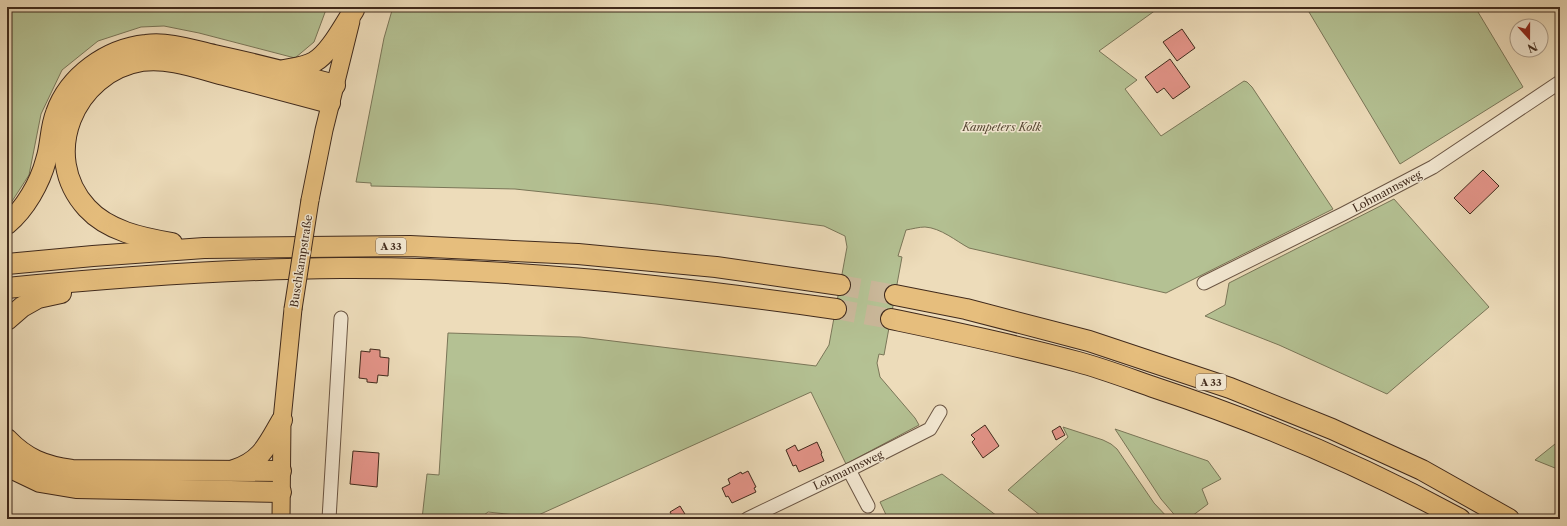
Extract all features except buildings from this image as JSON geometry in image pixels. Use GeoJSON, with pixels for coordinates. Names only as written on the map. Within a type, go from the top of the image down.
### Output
{"type":"FeatureCollection","features":[{"type":"Feature","properties":{"kind":"highway"},"geometry":{"type":"LineString","coordinates":[[282,70],[298,68],[315,62],[328,48],[354,8]]}},
{"type":"Feature","properties":{"kind":"highway"},"geometry":{"type":"LineString","coordinates":[[7,224],[25,204],[38,182],[46,161],[56,114],[64,96],[78,77],[98,62],[120,51],[145,45],[166,44],[282,70],[333,94]]}},
{"type":"Feature","properties":{"kind":"highway"},"geometry":{"type":"LineString","coordinates":[[204,248],[150,239],[128,233],[108,225],[87,208],[72,186],[65,161],[66,138],[71,116],[85,94],[103,76],[123,66],[142,61],[172,61],[333,94]]}},
{"type":"Feature","properties":{"kind":"highway","name":"A 33"},"geometry":{"type":"LineString","coordinates":[[7,264],[204,248],[410,246],[578,254],[716,268],[840,285]]}},
{"type":"Feature","properties":{"kind":"highway","name":"A 33"},"geometry":{"type":"LineString","coordinates":[[7,288],[135,276],[214,271],[341,268],[469,271],[593,279],[701,290],[836,309]]}},
{"type":"Feature","properties":{"kind":"highway"},"geometry":{"type":"LineString","coordinates":[[7,320],[22,307],[38,298],[74,291],[174,285],[214,271]]}},
{"type":"Feature","properties":{"kind":"highway","name":"A 33"},"geometry":{"type":"LineString","coordinates":[[895,295],[966,309],[1089,341],[1230,388],[1332,429],[1422,470],[1509,519]]}},
{"type":"Feature","properties":{"kind":"highway","name":"A 33"},"geometry":{"type":"LineString","coordinates":[[891,319],[962,334],[1078,362],[1217,408],[1321,450],[1406,490],[1460,519]]}},
{"type":"Feature","properties":{"kind":"highway"},"geometry":{"type":"LineString","coordinates":[[230,471],[247,466],[256,459],[268,444],[282,420]]}},
{"type":"Feature","properties":{"kind":"highway"},"geometry":{"type":"LineString","coordinates":[[7,439],[17,450],[34,460],[51,467],[72,470],[281,471]]}},
{"type":"Feature","properties":{"kind":"highway"},"geometry":{"type":"LineString","coordinates":[[7,463],[17,471],[40,482],[76,488],[281,492]]}},
{"type":"Feature","properties":{"kind":"main road","name":"Buschkampstraße"},"geometry":{"type":"LineString","coordinates":[[280,519],[282,420],[293,309],[310,200],[333,94],[354,8]]}},
{"type":"Feature","properties":{"kind":"street","name":"Lohmannsweg"},"geometry":{"type":"LineString","coordinates":[[1204,283],[1344,214],[1433,167],[1560,82]]}},
{"type":"Feature","properties":{"kind":"street"},"geometry":{"type":"LineString","coordinates":[[329,519],[341,318]]}},
{"type":"Feature","properties":{"kind":"street","name":"Lohmannsweg"},"geometry":{"type":"LineString","coordinates":[[747,519],[850,470],[930,428],[940,412]]}},
{"type":"Feature","properties":{"kind":"street"},"geometry":{"type":"LineString","coordinates":[[850,470],[868,506]]}},
{"type":"Feature","properties":{"kind":"green space"},"geometry":{"type":"Polygon","coordinates":[[[7,7],[327,7],[314,42],[295,58],[199,33],[164,26],[141,27],[98,41],[62,70],[41,114],[29,175],[7,209],[7,7]]]}},
{"type":"Feature","properties":{"kind":"green space","name":"Kampeters Kolk"},"geometry":{"type":"Polygon","coordinates":[[[393,7],[1160,7],[1099,51],[1137,80],[1125,89],[1161,136],[1244,81],[1247,82],[1252,87],[1333,209],[1166,293],[969,248],[943,232],[931,228],[923,227],[906,230],[898,256],[902,257],[884,355],[879,354],[877,363],[880,377],[915,418],[919,425],[846,464],[811,392],[534,517],[488,512],[479,519],[422,519],[427,474],[439,475],[448,333],[580,337],[816,366],[829,345],[847,247],[845,236],[824,226],[656,204],[515,189],[371,186],[371,183],[356,182],[384,38],[393,7]]]}},
{"type":"Feature","properties":{"kind":"green space"},"geometry":{"type":"Polygon","coordinates":[[[1306,7],[1475,7],[1523,87],[1400,164],[1306,7]]]}},
{"type":"Feature","properties":{"kind":"green space"},"geometry":{"type":"Polygon","coordinates":[[[1394,199],[1489,307],[1387,394],[1279,345],[1205,316],[1225,305],[1229,283],[1394,199]]]}},
{"type":"Feature","properties":{"kind":"green space"},"geometry":{"type":"Polygon","coordinates":[[[1063,427],[1103,440],[1117,449],[1154,503],[1169,519],[1045,519],[1008,490],[1068,437],[1063,427]]]}},
{"type":"Feature","properties":{"kind":"green space"},"geometry":{"type":"Polygon","coordinates":[[[1115,429],[1208,461],[1221,479],[1202,489],[1208,504],[1188,519],[1178,519],[1161,499],[1115,429]]]}},
{"type":"Feature","properties":{"kind":"green space"},"geometry":{"type":"Polygon","coordinates":[[[1560,440],[1560,470],[1535,460],[1560,440]]]}},
{"type":"Feature","properties":{"kind":"green space"},"geometry":{"type":"Polygon","coordinates":[[[942,474],[1002,519],[888,519],[880,502],[942,474]]]}},
{"type":"Feature","properties":{"kind":"tunnel"},"geometry":{"type":"LineString","coordinates":[[840,285],[895,295]]}},
{"type":"Feature","properties":{"kind":"tunnel"},"geometry":{"type":"LineString","coordinates":[[836,309],[891,319]]}}]}
